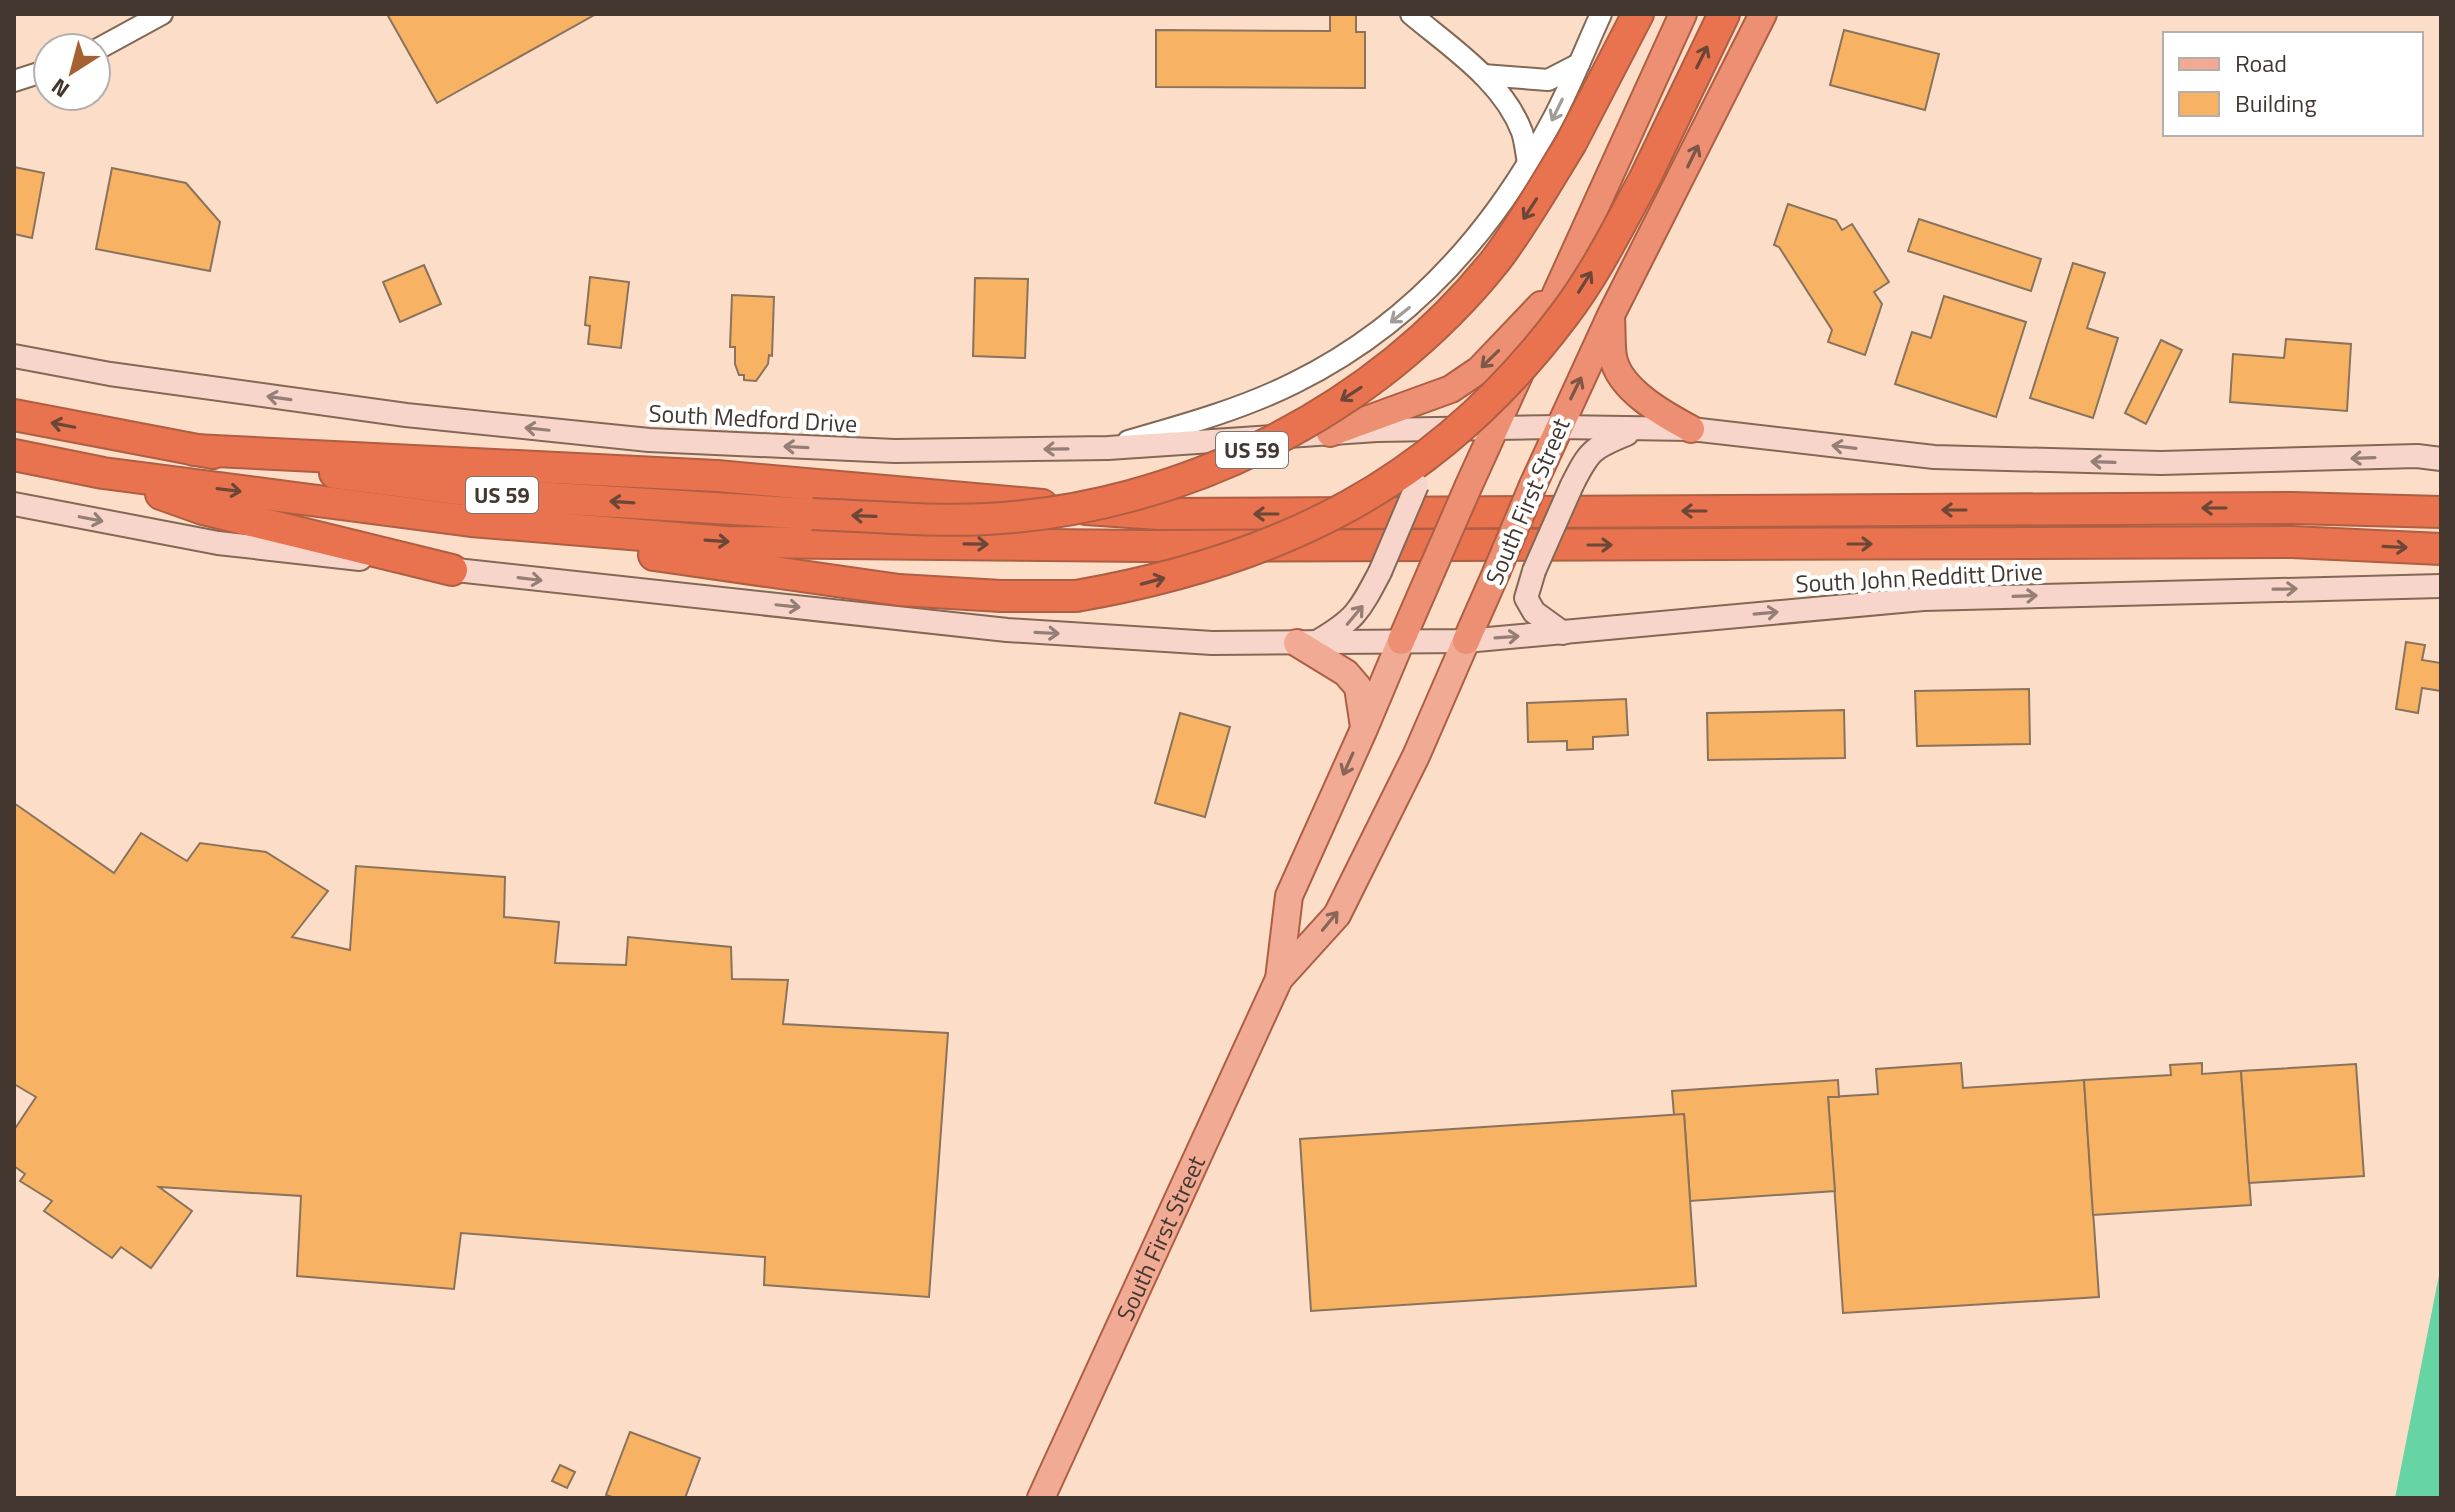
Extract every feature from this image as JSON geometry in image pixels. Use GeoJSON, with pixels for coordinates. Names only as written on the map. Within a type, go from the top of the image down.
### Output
{"type":"FeatureCollection","features":[{"type":"Feature","properties":{"kind":"highway","name":"US 59"},"geometry":{"type":"LineString","coordinates":[[14,415],[194,450],[376,480],[502,495],[812,514],[987,519],[1070,510],[1161,487],[1239,457],[1367,384],[1417,343],[1460,301],[1496,259],[1533,207],[1571,143],[1638,14]]}},
{"type":"Feature","properties":{"kind":"highway","name":"South First Street"},"geometry":{"type":"LineString","coordinates":[[1401,641],[1494,428],[1683,14]]}},
{"type":"Feature","properties":{"kind":"highway","name":"US 59"},"geometry":{"type":"LineString","coordinates":[[14,455],[103,473],[471,521],[651,554],[899,590],[1001,596],[1076,596],[1153,581],[1221,563],[1313,526],[1441,446],[1513,378],[1566,312],[1645,178],[1724,14]]}},
{"type":"Feature","properties":{"kind":"highway","name":"South First Street"},"geometry":{"type":"LineString","coordinates":[[1466,641],[1558,427],[1611,315],[1763,14]]}},
{"type":"Feature","properties":{"kind":"highway"},"geometry":{"type":"LineString","coordinates":[[1330,433],[1451,389],[1479,370],[1526,323],[1561,281]]}},
{"type":"Feature","properties":{"kind":"highway"},"geometry":{"type":"LineString","coordinates":[[1611,315],[1613,360],[1623,378],[1652,408],[1691,429]]}},
{"type":"Feature","properties":{"kind":"highway"},"geometry":{"type":"LineString","coordinates":[[194,450],[717,476],[1159,514],[2276,508],[2441,512]]}},
{"type":"Feature","properties":{"kind":"highway"},"geometry":{"type":"LineString","coordinates":[[103,473],[203,509],[452,570]]}},
{"type":"Feature","properties":{"kind":"highway"},"geometry":{"type":"LineString","coordinates":[[471,521],[726,542],[1148,546],[2292,542],[2441,549]]}},
{"type":"Feature","properties":{"kind":"main road","name":"South Medford Drive"},"geometry":{"type":"LineString","coordinates":[[14,356],[110,374],[406,415],[649,440],[895,451],[1108,448],[1330,433],[1494,428]]}},
{"type":"Feature","properties":{"kind":"main road"},"geometry":{"type":"LineString","coordinates":[[1494,428],[1691,429],[1934,457],[2161,463],[2417,456],[2441,459]]}},
{"type":"Feature","properties":{"kind":"main road"},"geometry":{"type":"LineString","coordinates":[[1306,643],[1347,624],[1363,606],[1380,572],[1422,468],[1412,430]]}},
{"type":"Feature","properties":{"kind":"main road"},"geometry":{"type":"LineString","coordinates":[[1563,633],[1534,612],[1526,598],[1534,571],[1585,458],[1598,445],[1636,430]]}},
{"type":"Feature","properties":{"kind":"main road"},"geometry":{"type":"LineString","coordinates":[[14,504],[218,543],[1007,630],[1212,643],[1401,641]]}},
{"type":"Feature","properties":{"kind":"main road","name":"South John Redditt Drive"},"geometry":{"type":"LineString","coordinates":[[1401,641],[1466,641],[1923,599],[2441,586]]}},
{"type":"Feature","properties":{"kind":"main road","name":"South First Street"},"geometry":{"type":"LineString","coordinates":[[1279,979],[1289,896],[1401,641]]}},
{"type":"Feature","properties":{"kind":"main road","name":"South First Street"},"geometry":{"type":"LineString","coordinates":[[1041,1498],[1279,979],[1337,915],[1416,756],[1466,641]]}},
{"type":"Feature","properties":{"kind":"main road"},"geometry":{"type":"LineString","coordinates":[[1306,643],[1346,673],[1358,687],[1364,729]]}},
{"type":"Feature","properties":{"kind":"street"},"geometry":{"type":"LineString","coordinates":[[112,41],[162,14]]}},
{"type":"Feature","properties":{"kind":"street"},"geometry":{"type":"LineString","coordinates":[[1411,14],[1483,75],[1515,118],[1528,163]]}},
{"type":"Feature","properties":{"kind":"street"},"geometry":{"type":"LineString","coordinates":[[1108,448],[1207,417],[1294,383],[1363,344],[1420,298],[1469,248],[1509,196],[1554,118],[1601,14]]}},
{"type":"Feature","properties":{"kind":"street"},"geometry":{"type":"LineString","coordinates":[[1483,75],[1548,80],[1579,64]]}},
{"type":"Feature","properties":{"kind":"green space"},"geometry":{"type":"Polygon","coordinates":[[[2441,1265],[2441,1498],[2395,1498],[2441,1265]]]}},
{"type":"Feature","properties":{"kind":"building"},"geometry":{"type":"Polygon","coordinates":[[[387,14],[596,14],[437,103],[387,14]]]}},
{"type":"Feature","properties":{"kind":"building"},"geometry":{"type":"Polygon","coordinates":[[[1330,14],[1356,14],[1356,32],[1365,32],[1365,88],[1156,87],[1156,30],[1330,31],[1330,14]]]}},
{"type":"Feature","properties":{"kind":"building"},"geometry":{"type":"Polygon","coordinates":[[[1844,30],[1939,54],[1925,110],[1830,85],[1844,30]]]}},
{"type":"Feature","properties":{"kind":"building"},"geometry":{"type":"Polygon","coordinates":[[[14,167],[44,173],[32,238],[14,234],[14,167]]]}},
{"type":"Feature","properties":{"kind":"building"},"geometry":{"type":"Polygon","coordinates":[[[112,168],[186,183],[220,222],[210,271],[96,249],[112,168]]]}},
{"type":"Feature","properties":{"kind":"building"},"geometry":{"type":"Polygon","coordinates":[[[1788,204],[1836,220],[1842,230],[1852,224],[1889,282],[1874,292],[1882,304],[1865,355],[1828,342],[1832,330],[1779,247],[1774,245],[1788,204]]]}},
{"type":"Feature","properties":{"kind":"building"},"geometry":{"type":"Polygon","coordinates":[[[1919,219],[2041,259],[2031,291],[1908,251],[1919,219]]]}},
{"type":"Feature","properties":{"kind":"building"},"geometry":{"type":"Polygon","coordinates":[[[2073,263],[2105,273],[2087,328],[2118,338],[2093,418],[2030,398],[2073,263]]]}},
{"type":"Feature","properties":{"kind":"building"},"geometry":{"type":"Polygon","coordinates":[[[424,265],[441,304],[400,322],[383,282],[424,265]]]}},
{"type":"Feature","properties":{"kind":"building"},"geometry":{"type":"Polygon","coordinates":[[[590,277],[629,282],[621,348],[588,344],[590,326],[585,325],[590,277]]]}},
{"type":"Feature","properties":{"kind":"building"},"geometry":{"type":"Polygon","coordinates":[[[975,278],[1028,279],[1025,358],[973,356],[975,278]]]}},
{"type":"Feature","properties":{"kind":"building"},"geometry":{"type":"Polygon","coordinates":[[[732,295],[774,297],[772,356],[769,355],[768,364],[756,381],[744,380],[744,375],[739,375],[735,364],[735,347],[730,347],[732,295]]]}},
{"type":"Feature","properties":{"kind":"building"},"geometry":{"type":"Polygon","coordinates":[[[1944,296],[2026,322],[1996,417],[1895,384],[1912,332],[1931,338],[1944,296]]]}},
{"type":"Feature","properties":{"kind":"building"},"geometry":{"type":"Polygon","coordinates":[[[2286,339],[2351,344],[2347,411],[2230,402],[2233,354],[2284,358],[2286,339]]]}},
{"type":"Feature","properties":{"kind":"building"},"geometry":{"type":"Polygon","coordinates":[[[2161,340],[2182,350],[2146,424],[2125,413],[2161,340]]]}},
{"type":"Feature","properties":{"kind":"building"},"geometry":{"type":"Polygon","coordinates":[[[2406,642],[2425,645],[2422,660],[2441,663],[2441,691],[2422,688],[2418,713],[2396,709],[2406,642]]]}},
{"type":"Feature","properties":{"kind":"building"},"geometry":{"type":"Polygon","coordinates":[[[2029,689],[2030,744],[1917,746],[1915,691],[2029,689]]]}},
{"type":"Feature","properties":{"kind":"building"},"geometry":{"type":"Polygon","coordinates":[[[1626,699],[1628,735],[1593,737],[1593,749],[1567,750],[1567,741],[1528,742],[1527,703],[1626,699]]]}},
{"type":"Feature","properties":{"kind":"building"},"geometry":{"type":"Polygon","coordinates":[[[1844,710],[1845,758],[1708,760],[1707,713],[1844,710]]]}},
{"type":"Feature","properties":{"kind":"building"},"geometry":{"type":"Polygon","coordinates":[[[1180,713],[1230,727],[1205,817],[1155,803],[1180,713]]]}},
{"type":"Feature","properties":{"kind":"building"},"geometry":{"type":"Polygon","coordinates":[[[14,803],[114,873],[141,833],[187,861],[200,843],[266,852],[328,891],[292,937],[350,950],[356,866],[505,877],[504,917],[559,922],[555,963],[626,965],[628,937],[731,947],[732,979],[788,980],[783,1024],[948,1033],[929,1297],[764,1285],[765,1257],[461,1233],[454,1289],[297,1276],[301,1196],[159,1187],[192,1211],[151,1268],[121,1247],[112,1258],[44,1211],[52,1201],[20,1181],[25,1174],[14,1166],[14,1130],[36,1097],[14,1084],[14,803]]]}},
{"type":"Feature","properties":{"kind":"building"},"geometry":{"type":"Polygon","coordinates":[[[1961,1063],[1963,1088],[2084,1080],[2099,1297],[1843,1313],[1828,1097],[1878,1094],[1876,1069],[1961,1063]]]}},
{"type":"Feature","properties":{"kind":"building"},"geometry":{"type":"Polygon","coordinates":[[[2202,1063],[2202,1074],[2241,1071],[2251,1205],[2093,1215],[2084,1080],[2171,1075],[2170,1065],[2202,1063]]]}},
{"type":"Feature","properties":{"kind":"building"},"geometry":{"type":"Polygon","coordinates":[[[2356,1064],[2364,1176],[2249,1183],[2241,1071],[2356,1064]]]}},
{"type":"Feature","properties":{"kind":"building"},"geometry":{"type":"Polygon","coordinates":[[[1838,1080],[1839,1097],[1828,1097],[1835,1191],[1690,1201],[1684,1114],[1674,1115],[1672,1091],[1838,1080]]]}},
{"type":"Feature","properties":{"kind":"building"},"geometry":{"type":"Polygon","coordinates":[[[1684,1114],[1696,1286],[1311,1311],[1300,1139],[1684,1114]]]}},
{"type":"Feature","properties":{"kind":"building"},"geometry":{"type":"Polygon","coordinates":[[[630,1432],[700,1458],[685,1498],[615,1498],[606,1495],[630,1432]]]}},
{"type":"Feature","properties":{"kind":"building"},"geometry":{"type":"Polygon","coordinates":[[[560,1465],[575,1472],[567,1488],[552,1481],[560,1465]]]}}]}
